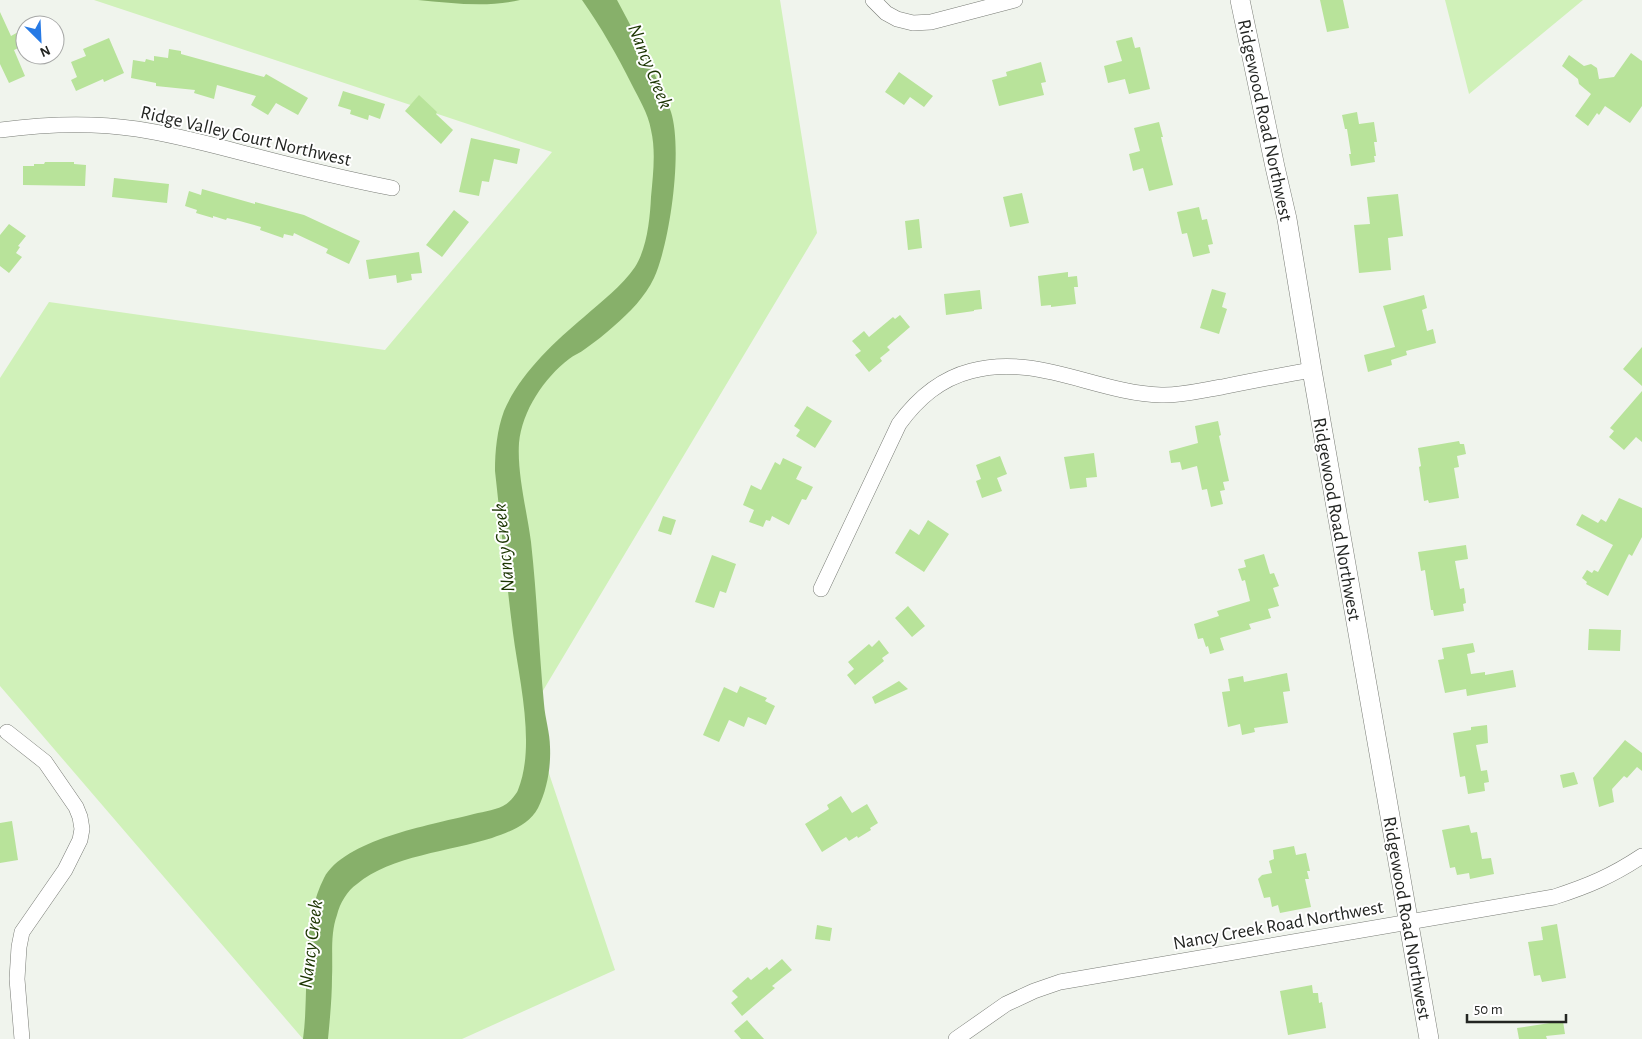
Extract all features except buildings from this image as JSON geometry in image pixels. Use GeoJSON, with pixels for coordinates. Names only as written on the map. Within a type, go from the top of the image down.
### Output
{"type":"FeatureCollection","features":[{"type":"Feature","properties":{"kind":"street"},"geometry":{"type":"LineString","coordinates":[[873,0],[886,13],[897,19],[913,23],[931,22],[1015,0]]}},
{"type":"Feature","properties":{"kind":"street","name":"Ridgewood Road Northwest"},"geometry":{"type":"LineString","coordinates":[[1240,0],[1274,167],[1287,219],[1429,1039]]}},
{"type":"Feature","properties":{"kind":"street","name":"Ridge Valley Court Northwest"},"geometry":{"type":"LineString","coordinates":[[0,130],[58,124],[135,128],[185,138],[392,188]]}},
{"type":"Feature","properties":{"kind":"street"},"geometry":{"type":"LineString","coordinates":[[820,589],[899,424],[924,395],[957,374],[986,366],[1019,365],[1128,392],[1162,395],[1187,393],[1312,370]]}},
{"type":"Feature","properties":{"kind":"street"},"geometry":{"type":"LineString","coordinates":[[7,732],[45,762],[76,807],[82,829],[80,840],[65,870],[22,932],[17,979],[22,1039]]}},
{"type":"Feature","properties":{"kind":"street","name":"Nancy Creek Road Northwest"},"geometry":{"type":"LineString","coordinates":[[956,1039],[1006,1004],[1060,982],[1554,897],[1588,886],[1620,871],[1642,856]]}},
{"type":"Feature","properties":{"kind":"shaded area"},"geometry":{"type":"Polygon","coordinates":[[[94,0],[780,0],[817,233],[529,714],[615,970],[462,1039],[303,1039],[0,686],[0,378],[49,302],[385,350],[552,152],[94,0]]]}},
{"type":"Feature","properties":{"kind":"shaded area"},"geometry":{"type":"Polygon","coordinates":[[[1445,0],[1583,0],[1469,94],[1445,0]]]}},
{"type":"Feature","properties":{"kind":"water"},"geometry":{"type":"Polygon","coordinates":[[[418,0],[520,0],[482,4],[418,0]]]}},
{"type":"Feature","properties":{"kind":"water","name":"Nancy Creek"},"geometry":{"type":"Polygon","coordinates":[[[582,0],[617,0],[671,112],[676,149],[675,172],[670,220],[665,243],[654,278],[646,292],[620,321],[592,344],[569,359],[551,376],[543,385],[530,407],[521,431],[519,467],[531,542],[544,704],[550,742],[550,762],[546,786],[534,814],[518,827],[476,843],[422,855],[386,867],[350,890],[340,906],[333,930],[332,992],[328,1039],[303,1039],[307,957],[312,916],[316,896],[324,878],[334,865],[368,844],[390,836],[503,806],[517,792],[523,772],[526,753],[526,733],[522,691],[510,613],[495,471],[496,448],[500,426],[504,411],[511,397],[538,360],[618,287],[635,267],[642,251],[650,215],[654,155],[650,124],[646,112],[615,52],[582,0]]]}}]}
